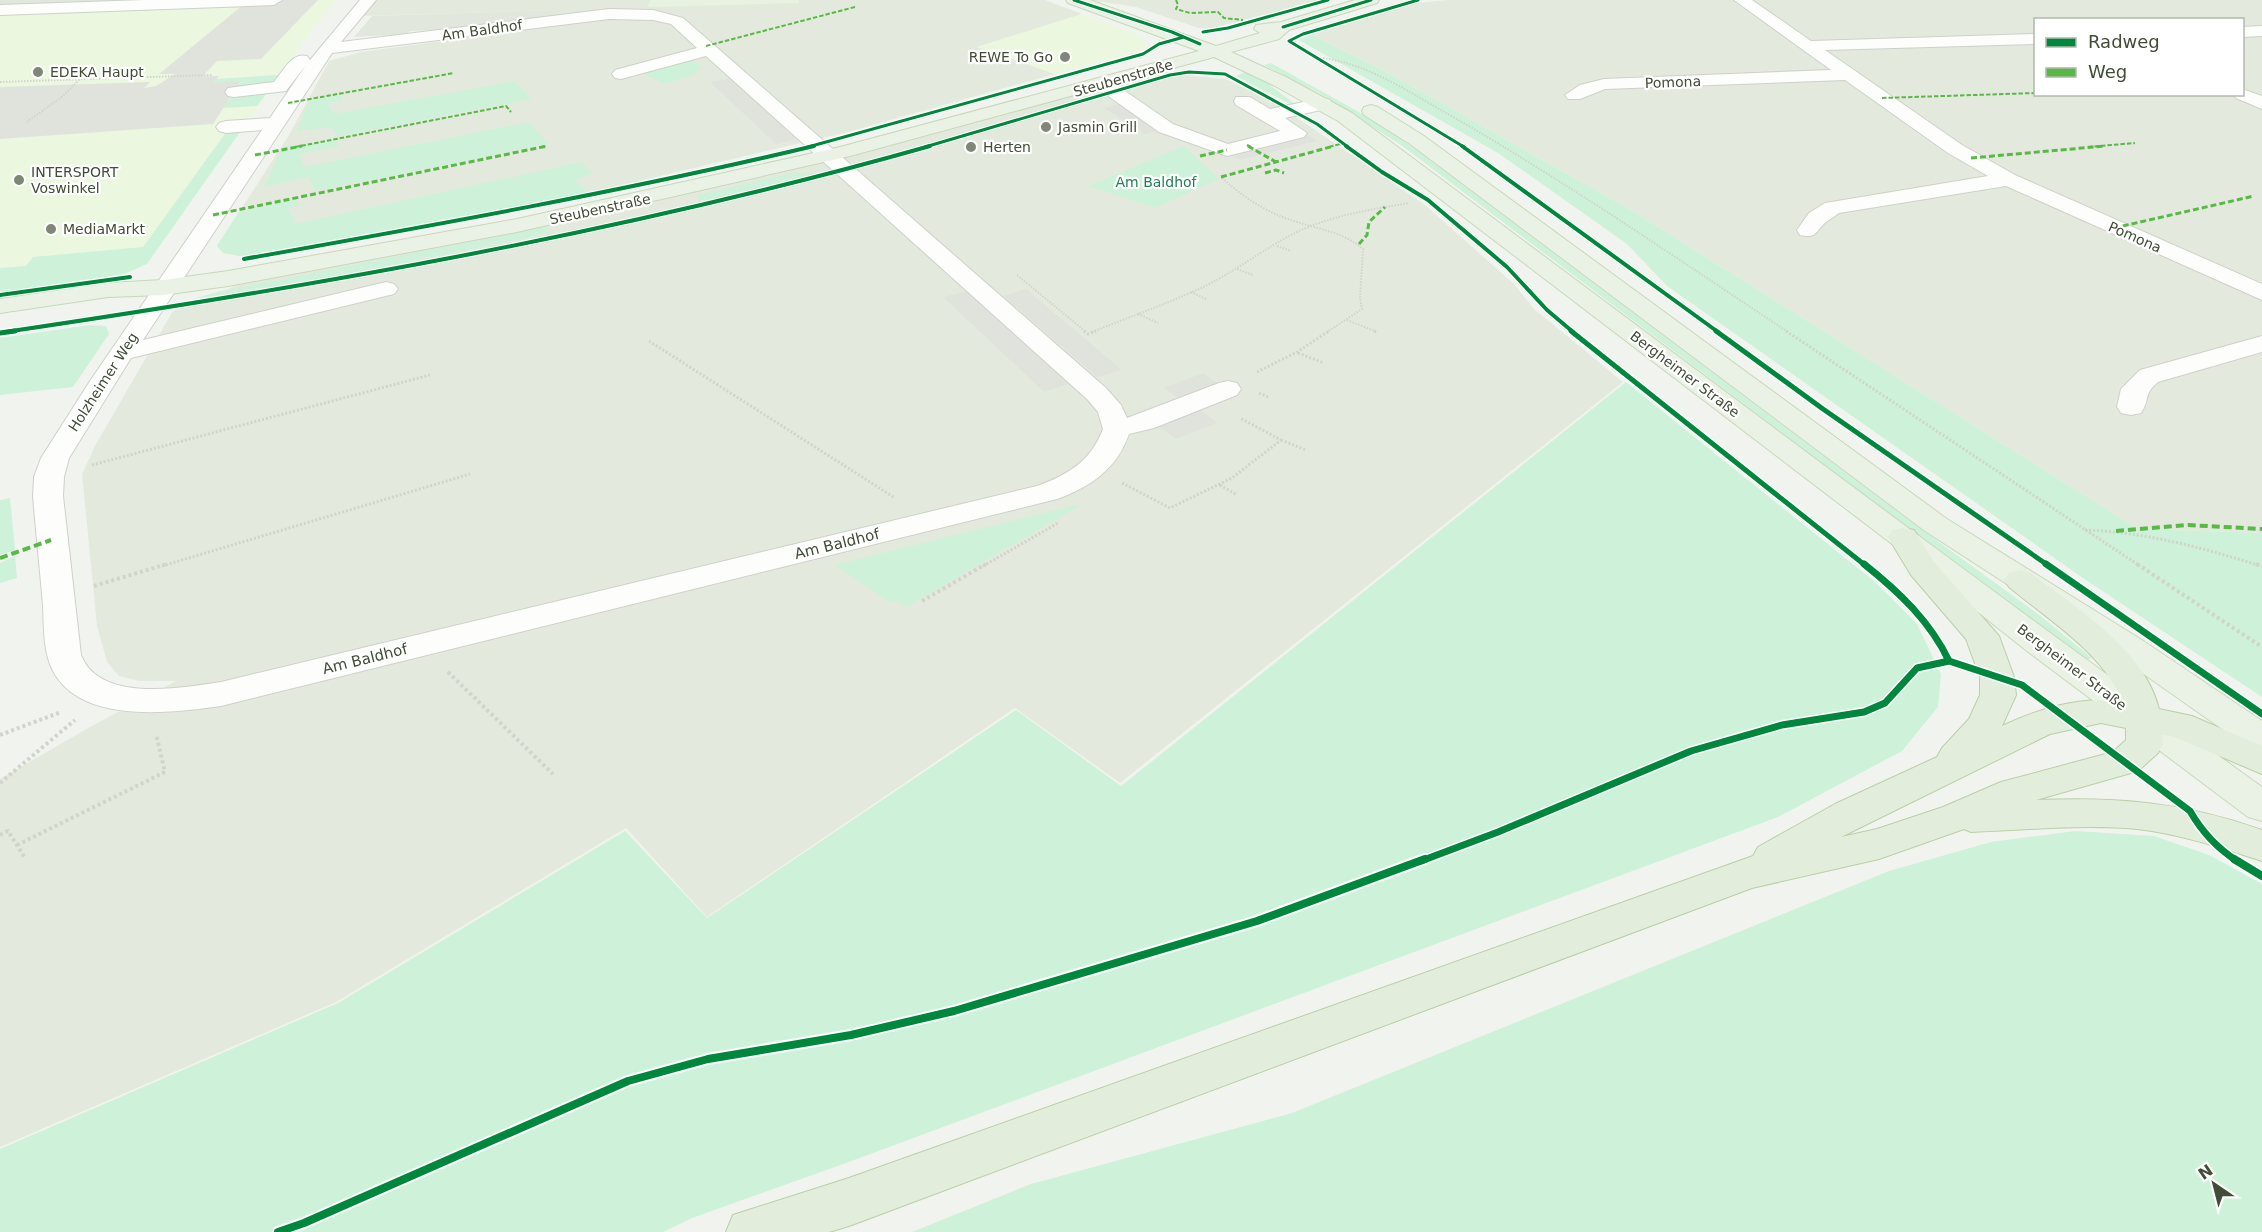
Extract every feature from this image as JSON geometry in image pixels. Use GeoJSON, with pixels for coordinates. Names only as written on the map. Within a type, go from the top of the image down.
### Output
{"type":"FeatureCollection","features":[{"type":"Feature","properties":{"kind":"highway"},"geometry":{"type":"LineString","coordinates":[[1903,537],[1922,568],[1982,636],[1997,677],[1998,695],[1984,726],[1946,767]]}},
{"type":"Feature","properties":{"kind":"highway"},"geometry":{"type":"LineString","coordinates":[[751,1232],[849,1202],[1747,873],[1880,844],[1957,817],[2014,792],[2125,762],[2145,744],[2138,697],[2124,672],[2098,644],[2020,580]]}},
{"type":"Feature","properties":{"kind":"highway"},"geometry":{"type":"LineString","coordinates":[[1747,873],[1849,814],[2037,725],[2064,717],[2101,711],[2179,725],[2262,761]]}},
{"type":"Feature","properties":{"kind":"highway"},"geometry":{"type":"LineString","coordinates":[[1957,817],[2097,812],[2199,826],[2262,846]]}},
{"type":"Feature","properties":{"kind":"highway"},"geometry":{"type":"LineString","coordinates":[[805,1232],[849,1202]]}},
{"type":"Feature","properties":{"kind":"main road"},"geometry":{"type":"LineString","coordinates":[[1211,45],[1256,30],[1283,27],[1371,0]]}},
{"type":"Feature","properties":{"kind":"main road","name":"Bergheimer Straße"},"geometry":{"type":"LineString","coordinates":[[1083,1],[1211,45],[1251,66],[1329,97],[1417,140],[1936,525],[2130,648],[2262,738]]}},
{"type":"Feature","properties":{"kind":"main road"},"geometry":{"type":"LineString","coordinates":[[1211,45],[1243,44],[1273,35],[1283,27]]}},
{"type":"Feature","properties":{"kind":"main road"},"geometry":{"type":"LineString","coordinates":[[1243,44],[1269,54]]}},
{"type":"Feature","properties":{"kind":"main road","name":"Steubenstraße"},"geometry":{"type":"LineString","coordinates":[[166,288],[507,228],[729,181],[831,157],[1028,102],[1103,84],[1211,45]]}},
{"type":"Feature","properties":{"kind":"main road","name":"Steubenstraße"},"geometry":{"type":"LineString","coordinates":[[1028,102],[1065,86],[1211,45]]}},
{"type":"Feature","properties":{"kind":"main road","name":"Bergheimer Straße"},"geometry":{"type":"LineString","coordinates":[[1329,97],[1385,145],[1658,354],[1903,537],[2039,643],[2262,807]]}},
{"type":"Feature","properties":{"kind":"main road"},"geometry":{"type":"LineString","coordinates":[[0,306],[124,288],[166,288]]}},
{"type":"Feature","properties":{"kind":"main road"},"geometry":{"type":"LineString","coordinates":[[0,323],[113,306],[166,288]]}},
{"type":"Feature","properties":{"kind":"street"},"geometry":{"type":"LineString","coordinates":[[0,10],[274,0]]}},
{"type":"Feature","properties":{"kind":"street","name":"Holzheimer Weg"},"geometry":{"type":"LineString","coordinates":[[148,701],[106,695],[86,686],[71,672],[64,655],[48,496],[49,477],[55,458],[278,118],[324,51],[368,0]]}},
{"type":"Feature","properties":{"kind":"street","name":"Pomona"},"geometry":{"type":"LineString","coordinates":[[1742,0],[1955,149],[2008,179],[2262,293]]}},
{"type":"Feature","properties":{"kind":"street","name":"Am Baldhof"},"geometry":{"type":"LineString","coordinates":[[148,701],[221,694],[1047,493],[1073,484],[1095,469],[1108,451],[1117,429],[1111,411],[1097,394],[677,21],[642,7],[324,51]]}},
{"type":"Feature","properties":{"kind":"street"},"geometry":{"type":"LineString","coordinates":[[388,42],[407,22]]}},
{"type":"Feature","properties":{"kind":"street"},"geometry":{"type":"LineString","coordinates":[[2244,32],[2262,31]]}},
{"type":"Feature","properties":{"kind":"street"},"geometry":{"type":"LineString","coordinates":[[1806,46],[2034,39]]}},
{"type":"Feature","properties":{"kind":"street"},"geometry":{"type":"LineString","coordinates":[[621,74],[710,50]]}},
{"type":"Feature","properties":{"kind":"street"},"geometry":{"type":"LineString","coordinates":[[234,92],[280,87],[301,60],[324,51]]}},
{"type":"Feature","properties":{"kind":"street","name":"Pomona"},"geometry":{"type":"LineString","coordinates":[[1574,95],[1605,84],[1847,75]]}},
{"type":"Feature","properties":{"kind":"street"},"geometry":{"type":"LineString","coordinates":[[1103,84],[1166,128],[1227,150],[1297,133],[1243,101]]}},
{"type":"Feature","properties":{"kind":"street"},"geometry":{"type":"LineString","coordinates":[[2244,95],[2262,104]]}},
{"type":"Feature","properties":{"kind":"street"},"geometry":{"type":"LineString","coordinates":[[1270,116],[1329,97]]}},
{"type":"Feature","properties":{"kind":"street"},"geometry":{"type":"LineString","coordinates":[[224,120],[278,118]]}},
{"type":"Feature","properties":{"kind":"street"},"geometry":{"type":"LineString","coordinates":[[1808,230],[1817,218],[1833,208],[2008,179]]}},
{"type":"Feature","properties":{"kind":"street"},"geometry":{"type":"LineString","coordinates":[[122,353],[386,289]]}},
{"type":"Feature","properties":{"kind":"street"},"geometry":{"type":"LineString","coordinates":[[2131,407],[2134,389],[2149,376],[2262,344]]}},
{"type":"Feature","properties":{"kind":"street"},"geometry":{"type":"LineString","coordinates":[[1117,429],[1144,422],[1216,394]]}},
{"type":"Feature","properties":{"kind":"path"},"geometry":{"type":"LineString","coordinates":[[1320,58],[1341,60],[1362,68],[1481,133],[1616,217],[2262,647]]}},
{"type":"Feature","properties":{"kind":"path"},"geometry":{"type":"LineString","coordinates":[[0,82],[223,75]]}},
{"type":"Feature","properties":{"kind":"path"},"geometry":{"type":"LineString","coordinates":[[27,122],[63,96],[80,80]]}},
{"type":"Feature","properties":{"kind":"path"},"geometry":{"type":"LineString","coordinates":[[1221,177],[1247,199],[1285,218],[1353,241],[1363,249],[1360,298],[1362,309],[1297,352],[1216,394],[1281,440],[1306,450]]}},
{"type":"Feature","properties":{"kind":"path"},"geometry":{"type":"LineString","coordinates":[[1017,275],[1088,334],[1190,292],[1237,269],[1257,254],[1308,227],[1346,215],[1418,202]]}},
{"type":"Feature","properties":{"kind":"path"},"geometry":{"type":"LineString","coordinates":[[1276,245],[1291,251]]}},
{"type":"Feature","properties":{"kind":"path"},"geometry":{"type":"LineString","coordinates":[[1237,269],[1253,275]]}},
{"type":"Feature","properties":{"kind":"path"},"geometry":{"type":"LineString","coordinates":[[1190,292],[1206,299]]}},
{"type":"Feature","properties":{"kind":"path"},"geometry":{"type":"LineString","coordinates":[[1137,314],[1158,323]]}},
{"type":"Feature","properties":{"kind":"path"},"geometry":{"type":"LineString","coordinates":[[1346,320],[1377,332]]}},
{"type":"Feature","properties":{"kind":"path"},"geometry":{"type":"LineString","coordinates":[[649,341],[931,522]]}},
{"type":"Feature","properties":{"kind":"path"},"geometry":{"type":"LineString","coordinates":[[1297,352],[1324,363]]}},
{"type":"Feature","properties":{"kind":"path"},"geometry":{"type":"LineString","coordinates":[[49,477],[430,375]]}},
{"type":"Feature","properties":{"kind":"path"},"geometry":{"type":"LineString","coordinates":[[1095,469],[1170,508],[1219,485],[1257,461],[1281,440]]}},
{"type":"Feature","properties":{"kind":"path"},"geometry":{"type":"LineString","coordinates":[[59,596],[470,474]]}},
{"type":"Feature","properties":{"kind":"path"},"geometry":{"type":"LineString","coordinates":[[1219,485],[1237,495]]}},
{"type":"Feature","properties":{"kind":"path"},"geometry":{"type":"LineString","coordinates":[[922,601],[1061,522]]}},
{"type":"Feature","properties":{"kind":"path"},"geometry":{"type":"LineString","coordinates":[[2084,530],[2116,531],[2187,543],[2262,566]]}},
{"type":"Feature","properties":{"kind":"path"},"geometry":{"type":"LineString","coordinates":[[421,646],[553,774]]}},
{"type":"Feature","properties":{"kind":"path"},"geometry":{"type":"LineString","coordinates":[[0,735],[106,695]]}},
{"type":"Feature","properties":{"kind":"path"},"geometry":{"type":"LineString","coordinates":[[0,783],[106,695]]}},
{"type":"Feature","properties":{"kind":"path"},"geometry":{"type":"LineString","coordinates":[[17,844],[165,772],[148,701]]}},
{"type":"Feature","properties":{"kind":"path"},"geometry":{"type":"LineString","coordinates":[[0,835],[8,831],[25,858]]}},
{"type":"Feature","properties":{"kind":"path"},"geometry":{"type":"LineString","coordinates":[[292,1232],[304,1223]]}},
{"type":"Feature","properties":{"kind":"shaded area"},"geometry":{"type":"Polygon","coordinates":[[[0,0],[121,0],[0,7],[0,0]]]}},
{"type":"Feature","properties":{"kind":"shaded area"},"geometry":{"type":"Polygon","coordinates":[[[121,0],[336,0],[297,50],[147,264],[124,274],[0,292],[0,7],[121,0]]]}},
{"type":"Feature","properties":{"kind":"shaded area"},"geometry":{"type":"Polygon","coordinates":[[[249,0],[318,0],[261,59],[217,61],[203,76],[219,76],[213,83],[241,81],[213,124],[0,139],[0,87],[150,82],[144,88],[156,86],[175,74],[159,74],[249,0]]]}},
{"type":"Feature","properties":{"kind":"shaded area"},"geometry":{"type":"Polygon","coordinates":[[[374,0],[1045,0],[1082,14],[978,47],[1055,74],[848,132],[587,193],[240,256],[223,253],[217,246],[289,135],[329,61],[361,52],[559,25],[554,15],[557,10],[361,16],[374,0]]]}},
{"type":"Feature","properties":{"kind":"shaded area"},"geometry":{"type":"Polygon","coordinates":[[[651,0],[799,0],[798,3],[647,6],[651,0]]]}},
{"type":"Feature","properties":{"kind":"shaded area"},"geometry":{"type":"Polygon","coordinates":[[[1089,0],[1319,0],[1213,28],[1199,28],[1136,7],[1089,0]]]}},
{"type":"Feature","properties":{"kind":"shaded area"},"geometry":{"type":"Polygon","coordinates":[[[1448,0],[2262,0],[2262,533],[2138,529],[1631,210],[1379,68],[1311,35],[1416,3],[1448,0]]]}},
{"type":"Feature","properties":{"kind":"shaded area"},"geometry":{"type":"Polygon","coordinates":[[[558,10],[554,16],[448,30],[410,31],[406,34],[354,37],[372,16],[558,10]]]}},
{"type":"Feature","properties":{"kind":"shaded area"},"geometry":{"type":"Polygon","coordinates":[[[1082,14],[1140,36],[1146,41],[1146,46],[1136,52],[1055,74],[977,47],[1082,14]]]}},
{"type":"Feature","properties":{"kind":"shaded area"},"geometry":{"type":"Polygon","coordinates":[[[1163,67],[1183,75],[1226,79],[1283,108],[1425,205],[1514,284],[1534,309],[1623,382],[1120,783],[1015,708],[707,917],[626,828],[336,1002],[0,1147],[0,779],[176,681],[139,681],[119,676],[107,662],[97,626],[82,474],[96,444],[173,311],[272,271],[508,229],[1163,67]]]}},
{"type":"Feature","properties":{"kind":"shaded area"},"geometry":{"type":"Polygon","coordinates":[[[730,78],[797,139],[776,144],[710,82],[730,78]]]}},
{"type":"Feature","properties":{"kind":"shaded area"},"geometry":{"type":"Polygon","coordinates":[[[1119,104],[1161,130],[1145,134],[1104,108],[1119,104]]]}},
{"type":"Feature","properties":{"kind":"shaded area"},"geometry":{"type":"Polygon","coordinates":[[[1295,127],[1317,141],[1239,160],[1215,146],[1295,127]]]}},
{"type":"Feature","properties":{"kind":"shaded area"},"geometry":{"type":"Polygon","coordinates":[[[1026,289],[1122,370],[1097,377],[1003,296],[1026,289]]]}},
{"type":"Feature","properties":{"kind":"shaded area"},"geometry":{"type":"Polygon","coordinates":[[[967,291],[1069,384],[1044,392],[943,297],[967,291]]]}},
{"type":"Feature","properties":{"kind":"shaded area"},"geometry":{"type":"Polygon","coordinates":[[[1203,373],[1220,385],[1181,400],[1164,388],[1203,373]]]}},
{"type":"Feature","properties":{"kind":"shaded area"},"geometry":{"type":"Polygon","coordinates":[[[1200,410],[1218,423],[1176,439],[1159,427],[1200,410]]]}},
{"type":"Feature","properties":{"kind":"green space"},"geometry":{"type":"Polygon","coordinates":[[[1311,35],[1379,68],[1631,210],[2138,529],[2262,533],[2262,697],[2083,578],[1667,286],[1627,244],[1498,153],[1299,40],[1311,35]]]}},
{"type":"Feature","properties":{"kind":"green space"},"geometry":{"type":"Polygon","coordinates":[[[689,59],[702,67],[693,75],[664,84],[640,72],[689,59]]]}},
{"type":"Feature","properties":{"kind":"green space"},"geometry":{"type":"Polygon","coordinates":[[[1271,63],[1373,120],[1415,149],[1903,516],[2038,614],[2092,658],[2084,661],[1401,145],[1319,93],[1264,65],[1271,63]]]}},
{"type":"Feature","properties":{"kind":"green space"},"geometry":{"type":"Polygon","coordinates":[[[1245,72],[1267,83],[1295,104],[1290,104],[1236,76],[1245,72]]]}},
{"type":"Feature","properties":{"kind":"green space"},"geometry":{"type":"Polygon","coordinates":[[[278,75],[269,88],[237,87],[241,82],[212,83],[216,79],[278,75]]]}},
{"type":"Feature","properties":{"kind":"green space"},"geometry":{"type":"Polygon","coordinates":[[[515,81],[531,99],[338,136],[332,127],[297,131],[309,101],[340,95],[343,100],[327,103],[334,114],[515,81]]]}},
{"type":"Feature","properties":{"kind":"green space"},"geometry":{"type":"Polygon","coordinates":[[[267,93],[257,106],[223,108],[233,95],[267,93]]]}},
{"type":"Feature","properties":{"kind":"green space"},"geometry":{"type":"Polygon","coordinates":[[[529,122],[548,144],[315,191],[308,177],[264,187],[281,151],[336,140],[339,146],[298,154],[305,167],[529,122]]]}},
{"type":"Feature","properties":{"kind":"green space"},"geometry":{"type":"Polygon","coordinates":[[[242,129],[147,264],[124,274],[0,292],[0,268],[26,266],[33,257],[143,247],[227,131],[242,129]]]}},
{"type":"Feature","properties":{"kind":"green space","name":"Am Baldhof"},"geometry":{"type":"Polygon","coordinates":[[[1184,146],[1219,179],[1155,208],[1088,186],[1184,146]]]}},
{"type":"Feature","properties":{"kind":"green space"},"geometry":{"type":"Polygon","coordinates":[[[582,162],[592,174],[575,179],[587,194],[240,256],[223,253],[217,246],[238,213],[297,199],[300,205],[288,208],[295,224],[582,162]]]}},
{"type":"Feature","properties":{"kind":"green space"},"geometry":{"type":"Polygon","coordinates":[[[793,173],[817,173],[700,201],[697,195],[793,173]]]}},
{"type":"Feature","properties":{"kind":"green space"},"geometry":{"type":"Polygon","coordinates":[[[547,227],[551,233],[339,275],[193,299],[217,292],[547,227]]]}},
{"type":"Feature","properties":{"kind":"green space"},"geometry":{"type":"Polygon","coordinates":[[[90,325],[106,326],[109,334],[73,387],[0,395],[0,338],[90,325]]]}},
{"type":"Feature","properties":{"kind":"green space"},"geometry":{"type":"Polygon","coordinates":[[[1626,382],[1875,582],[1917,624],[1941,674],[1938,707],[1902,751],[1778,817],[692,1218],[663,1232],[0,1232],[0,1149],[338,1003],[625,831],[707,918],[1016,710],[1121,786],[1626,382]]]}},
{"type":"Feature","properties":{"kind":"green space"},"geometry":{"type":"Polygon","coordinates":[[[10,498],[15,550],[0,555],[0,500],[10,498]]]}},
{"type":"Feature","properties":{"kind":"green space"},"geometry":{"type":"Polygon","coordinates":[[[1079,506],[906,607],[896,600],[891,603],[835,565],[1079,506]]]}},
{"type":"Feature","properties":{"kind":"green space"},"geometry":{"type":"Polygon","coordinates":[[[15,556],[17,578],[0,583],[0,563],[15,556]]]}},
{"type":"Feature","properties":{"kind":"green space"},"geometry":{"type":"Polygon","coordinates":[[[2075,831],[2154,836],[2209,855],[2262,884],[2262,1232],[912,1232],[1031,1184],[1292,1113],[1889,871],[1991,842],[2075,831]]]}},
{"type":"Feature","properties":{"kind":"marked path"},"geometry":{"type":"LineString","coordinates":[[1176,0],[1178,5],[1176,9],[1190,13],[1218,12],[1224,18],[1243,20]]}},
{"type":"Feature","properties":{"kind":"marked path"},"geometry":{"type":"LineString","coordinates":[[706,46],[855,7]]}},
{"type":"Feature","properties":{"kind":"marked path"},"geometry":{"type":"LineString","coordinates":[[288,103],[454,73]]}},
{"type":"Feature","properties":{"kind":"marked path"},"geometry":{"type":"LineString","coordinates":[[1882,98],[2034,93]]}},
{"type":"Feature","properties":{"kind":"marked path"},"geometry":{"type":"LineString","coordinates":[[255,155],[506,106],[511,112]]}},
{"type":"Feature","properties":{"kind":"marked path"},"geometry":{"type":"LineString","coordinates":[[1221,177],[1344,143]]}},
{"type":"Feature","properties":{"kind":"marked path"},"geometry":{"type":"LineString","coordinates":[[1971,158],[2135,143]]}},
{"type":"Feature","properties":{"kind":"marked path"},"geometry":{"type":"LineString","coordinates":[[1247,145],[1276,162]]}},
{"type":"Feature","properties":{"kind":"marked path"},"geometry":{"type":"LineString","coordinates":[[213,215],[547,146]]}},
{"type":"Feature","properties":{"kind":"marked path"},"geometry":{"type":"LineString","coordinates":[[1200,156],[1227,150]]}},
{"type":"Feature","properties":{"kind":"marked path"},"geometry":{"type":"LineString","coordinates":[[1265,173],[1276,170],[1284,173]]}},
{"type":"Feature","properties":{"kind":"marked path"},"geometry":{"type":"LineString","coordinates":[[2114,228],[2254,196]]}},
{"type":"Feature","properties":{"kind":"marked path"},"geometry":{"type":"LineString","coordinates":[[1359,244],[1367,235],[1369,222],[1385,207]]}},
{"type":"Feature","properties":{"kind":"marked path"},"geometry":{"type":"LineString","coordinates":[[2116,531],[2188,525],[2262,529]]}},
{"type":"Feature","properties":{"kind":"marked path"},"geometry":{"type":"LineString","coordinates":[[0,558],[51,540]]}},
{"type":"Feature","properties":{"kind":"cycle path"},"geometry":{"type":"LineString","coordinates":[[1074,0],[1172,32],[1200,44]]}},
{"type":"Feature","properties":{"kind":"cycle path"},"geometry":{"type":"LineString","coordinates":[[1203,32],[1228,28],[1328,0]]}},
{"type":"Feature","properties":{"kind":"cycle path"},"geometry":{"type":"LineString","coordinates":[[1283,27],[1371,0]]}},
{"type":"Feature","properties":{"kind":"cycle path"},"geometry":{"type":"LineString","coordinates":[[1418,0],[1303,34],[1289,41],[1320,58],[1340,74],[1437,129],[1493,167],[1823,409],[2262,714]]}},
{"type":"Feature","properties":{"kind":"cycle path"},"geometry":{"type":"LineString","coordinates":[[244,259],[465,220],[725,167],[817,145],[1143,54],[1159,44],[1184,37]]}},
{"type":"Feature","properties":{"kind":"cycle path"},"geometry":{"type":"LineString","coordinates":[[0,333],[290,288],[579,233],[820,176],[1170,75],[1189,72],[1225,74],[1317,124],[1382,172],[1428,200],[1507,267],[1547,310],[1568,328],[1888,583],[1930,629],[1949,661],[2022,685],[2190,811],[2199,827],[2223,852],[2262,876]]}},
{"type":"Feature","properties":{"kind":"cycle path"},"geometry":{"type":"LineString","coordinates":[[0,295],[130,277]]}},
{"type":"Feature","properties":{"kind":"cycle path"},"geometry":{"type":"LineString","coordinates":[[278,1232],[304,1223],[628,1081],[708,1059],[851,1035],[954,1011],[1257,921],[1498,832],[1691,751],[1782,725],[1864,712],[1885,703],[1917,668],[1949,661]]}},
{"type":"Feature","properties":{"kind":"place","name":"REWE To Go"},"geometry":{"type":"Point","coordinates":[1065,57]}},
{"type":"Feature","properties":{"kind":"place","name":"EDEKA Haupt"},"geometry":{"type":"Point","coordinates":[38,72]}},
{"type":"Feature","properties":{"kind":"place","name":"Jasmin Grill"},"geometry":{"type":"Point","coordinates":[1046,127]}},
{"type":"Feature","properties":{"kind":"place","name":"Herten"},"geometry":{"type":"Point","coordinates":[971,147]}},
{"type":"Feature","properties":{"kind":"place","name":"INTERSPORT Voswinkel"},"geometry":{"type":"Point","coordinates":[19,180]}},
{"type":"Feature","properties":{"kind":"place","name":"MediaMarkt"},"geometry":{"type":"Point","coordinates":[51,229]}}]}
